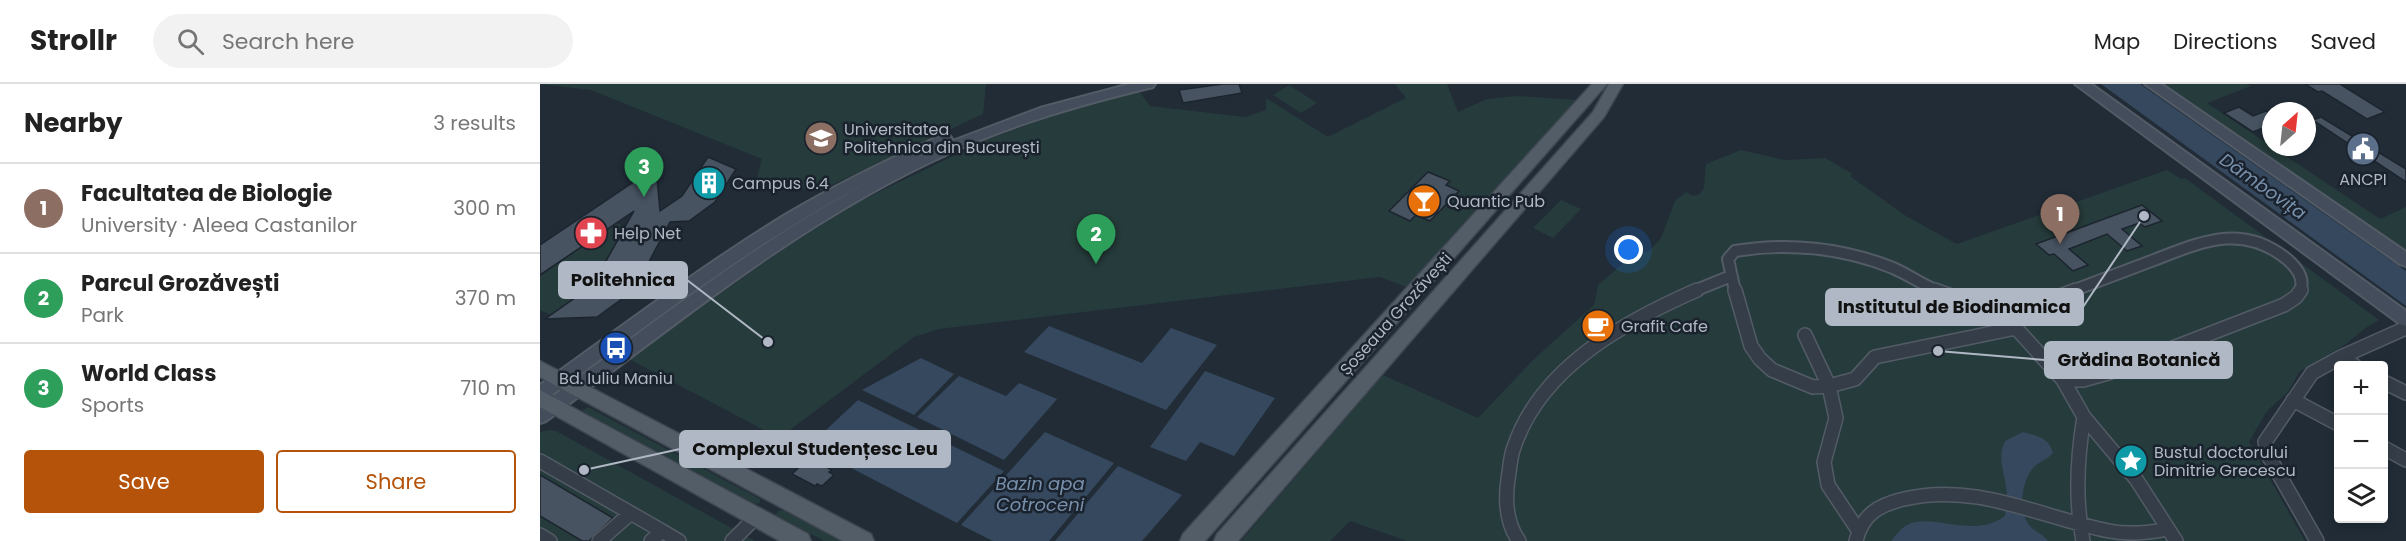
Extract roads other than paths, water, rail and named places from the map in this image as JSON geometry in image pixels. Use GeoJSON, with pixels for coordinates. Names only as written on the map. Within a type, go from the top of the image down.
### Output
{"type":"FeatureCollection","features":[{"type":"Feature","properties":{"kind":"main road"},"geometry":{"type":"LineString","coordinates":[[800,541],[544,404],[720,265],[772,230],[872,172],[992,119],[1101,84]]}},
{"type":"Feature","properties":{"kind":"main road"},"geometry":{"type":"LineString","coordinates":[[569,384],[786,238],[882,181],[952,148],[1037,114],[1084,99],[1148,84]]}},
{"type":"Feature","properties":{"kind":"main road"},"geometry":{"type":"LineString","coordinates":[[1599,114],[1616,84]]}},
{"type":"Feature","properties":{"kind":"main road","name":"Șoseaua Grozăvești"},"geometry":{"type":"LineString","coordinates":[[1226,541],[1599,114],[1621,84]]}},
{"type":"Feature","properties":{"kind":"main road"},"geometry":{"type":"LineString","coordinates":[[2082,84],[2406,320]]}},
{"type":"Feature","properties":{"kind":"main road"},"geometry":{"type":"LineString","coordinates":[[2152,84],[2406,260]]}},
{"type":"Feature","properties":{"kind":"main road","name":"Șoseaua Grozăvești"},"geometry":{"type":"LineString","coordinates":[[1191,541],[1595,86]]}},
{"type":"Feature","properties":{"kind":"main road"},"geometry":{"type":"LineString","coordinates":[[540,368],[863,541]]}},
{"type":"Feature","properties":{"kind":"street"},"geometry":{"type":"LineString","coordinates":[[2015,324],[2017,315],[2047,301],[2219,237],[2236,237],[2267,246],[2284,256],[2296,268],[2302,288],[2299,296],[2284,305],[2108,374],[2082,380],[2063,380]]}},
{"type":"Feature","properties":{"kind":"street"},"geometry":{"type":"LineString","coordinates":[[2015,324],[1875,357],[1868,362],[1855,379],[1829,386],[1813,387],[1772,370],[1751,346],[1728,259],[1735,251],[1802,247],[1832,250],[1893,268],[1935,290],[2015,324],[2063,380],[2084,417],[2136,479],[2172,535]]}},
{"type":"Feature","properties":{"kind":"street"},"geometry":{"type":"LineString","coordinates":[[1519,541],[1507,514],[1507,475],[1516,437],[1526,415],[1571,365],[1599,342],[1629,322],[1731,276]]}},
{"type":"Feature","properties":{"kind":"street"},"geometry":{"type":"LineString","coordinates":[[2316,541],[2265,448],[2267,438],[2312,373],[2341,357],[2406,328]]}},
{"type":"Feature","properties":{"kind":"street"},"geometry":{"type":"LineString","coordinates":[[1805,335],[1829,386],[1836,418],[1824,462],[1828,485],[1857,535]]}},
{"type":"Feature","properties":{"kind":"street"},"geometry":{"type":"LineString","coordinates":[[2341,357],[2347,361]]}},
{"type":"Feature","properties":{"kind":"street"},"geometry":{"type":"LineString","coordinates":[[2388,384],[2406,393]]}},
{"type":"Feature","properties":{"kind":"street"},"geometry":{"type":"LineString","coordinates":[[2294,400],[2334,422]]}},
{"type":"Feature","properties":{"kind":"street"},"geometry":{"type":"LineString","coordinates":[[2083,541],[2079,524],[2079,450],[2084,417]]}},
{"type":"Feature","properties":{"kind":"street"},"geometry":{"type":"LineString","coordinates":[[2388,450],[2406,460]]}},
{"type":"Feature","properties":{"kind":"street"},"geometry":{"type":"LineString","coordinates":[[540,461],[679,541]]}},
{"type":"Feature","properties":{"kind":"street"},"geometry":{"type":"LineString","coordinates":[[1857,535],[1869,513],[1891,502],[1943,494],[1971,495],[2002,501],[2079,524],[2142,535],[2172,535]]}},
{"type":"Feature","properties":{"kind":"street"},"geometry":{"type":"LineString","coordinates":[[599,541],[631,513]]}},
{"type":"Feature","properties":{"kind":"street"},"geometry":{"type":"LineString","coordinates":[[732,541],[756,517]]}},
{"type":"Feature","properties":{"kind":"street"},"geometry":{"type":"LineString","coordinates":[[651,541],[662,531]]}},
{"type":"Feature","properties":{"kind":"street"},"geometry":{"type":"LineString","coordinates":[[540,535],[549,541]]}},
{"type":"Feature","properties":{"kind":"water","name":"Dâmbovița"},"geometry":{"type":"Polygon","coordinates":[[[2101,84],[2140,84],[2406,271],[2406,306],[2101,84]]]}},
{"type":"Feature","properties":{"kind":"water"},"geometry":{"type":"Polygon","coordinates":[[[1049,326],[1142,363],[1171,328],[1217,345],[1166,410],[1024,352],[1049,326]]]}},
{"type":"Feature","properties":{"kind":"water"},"geometry":{"type":"Polygon","coordinates":[[[921,358],[954,374],[914,415],[862,390],[921,358]]]}},
{"type":"Feature","properties":{"kind":"water"},"geometry":{"type":"Polygon","coordinates":[[[1205,371],[1275,398],[1234,456],[1200,442],[1186,461],[1150,447],[1205,371]]]}},
{"type":"Feature","properties":{"kind":"water","name":"Bazin apa Cotroceni"},"geometry":{"type":"Polygon","coordinates":[[[959,376],[1006,396],[1019,383],[1057,399],[1004,460],[917,417],[959,376]]]}},
{"type":"Feature","properties":{"kind":"water","name":"Bazin apa Cotroceni"},"geometry":{"type":"Polygon","coordinates":[[[858,400],[1004,471],[957,523],[809,446],[858,400]]]}},
{"type":"Feature","properties":{"kind":"water","name":"Bazin apa Cotroceni"},"geometry":{"type":"Polygon","coordinates":[[[1045,432],[1114,463],[1049,541],[993,541],[961,525],[1045,432]]]}},
{"type":"Feature","properties":{"kind":"water"},"geometry":{"type":"Polygon","coordinates":[[[2023,432],[2045,440],[2053,453],[2030,472],[2024,487],[2022,504],[2026,520],[2048,541],[1891,541],[1902,528],[1914,522],[1979,526],[1992,523],[2005,516],[2007,494],[2002,464],[2003,447],[2005,441],[2023,432]]]}},
{"type":"Feature","properties":{"kind":"water","name":"Bazin apa Cotroceni"},"geometry":{"type":"Polygon","coordinates":[[[1118,466],[1182,495],[1142,541],[1055,541],[1118,466]]]}},
{"type":"Feature","properties":{"kind":"place","name":"Universitatea Politehnica din București"},"geometry":{"type":"Point","coordinates":[821,138]}},
{"type":"Feature","properties":{"kind":"place","name":"ANCPI"},"geometry":{"type":"Point","coordinates":[2363,149]}},
{"type":"Feature","properties":{"kind":"place","name":"Campus 6.4"},"geometry":{"type":"Point","coordinates":[709,183]}},
{"type":"Feature","properties":{"kind":"place","name":"World Class"},"geometry":{"type":"Point","coordinates":[644,197]}},
{"type":"Feature","properties":{"kind":"place","name":"Quantic Pub"},"geometry":{"type":"Point","coordinates":[1424,201]}},
{"type":"Feature","properties":{"kind":"place","name":"Institutul de Biodinamica"},"geometry":{"type":"Point","coordinates":[2144,216]}},
{"type":"Feature","properties":{"kind":"place","name":"Help Net"},"geometry":{"type":"Point","coordinates":[591,233]}},
{"type":"Feature","properties":{"kind":"place","name":"Facultatea de Biologie"},"geometry":{"type":"Point","coordinates":[2060,244]}},
{"type":"Feature","properties":{"kind":"place","name":"Parcul Grozăvești"},"geometry":{"type":"Point","coordinates":[1096,264]}},
{"type":"Feature","properties":{"kind":"place","name":"Grafit Cafe"},"geometry":{"type":"Point","coordinates":[1598,326]}},
{"type":"Feature","properties":{"kind":"place","name":"Politehnica"},"geometry":{"type":"Point","coordinates":[768,342]}},
{"type":"Feature","properties":{"kind":"place","name":"Bd. Iuliu Maniu"},"geometry":{"type":"Point","coordinates":[616,348]}},
{"type":"Feature","properties":{"kind":"place","name":"Grădina Botanică"},"geometry":{"type":"Point","coordinates":[1938,351]}},
{"type":"Feature","properties":{"kind":"place","name":"Bustul doctorului Dimitrie Grecescu"},"geometry":{"type":"Point","coordinates":[2131,461]}},
{"type":"Feature","properties":{"kind":"place","name":"Complexul Studențesc Leu"},"geometry":{"type":"Point","coordinates":[584,470]}}]}
